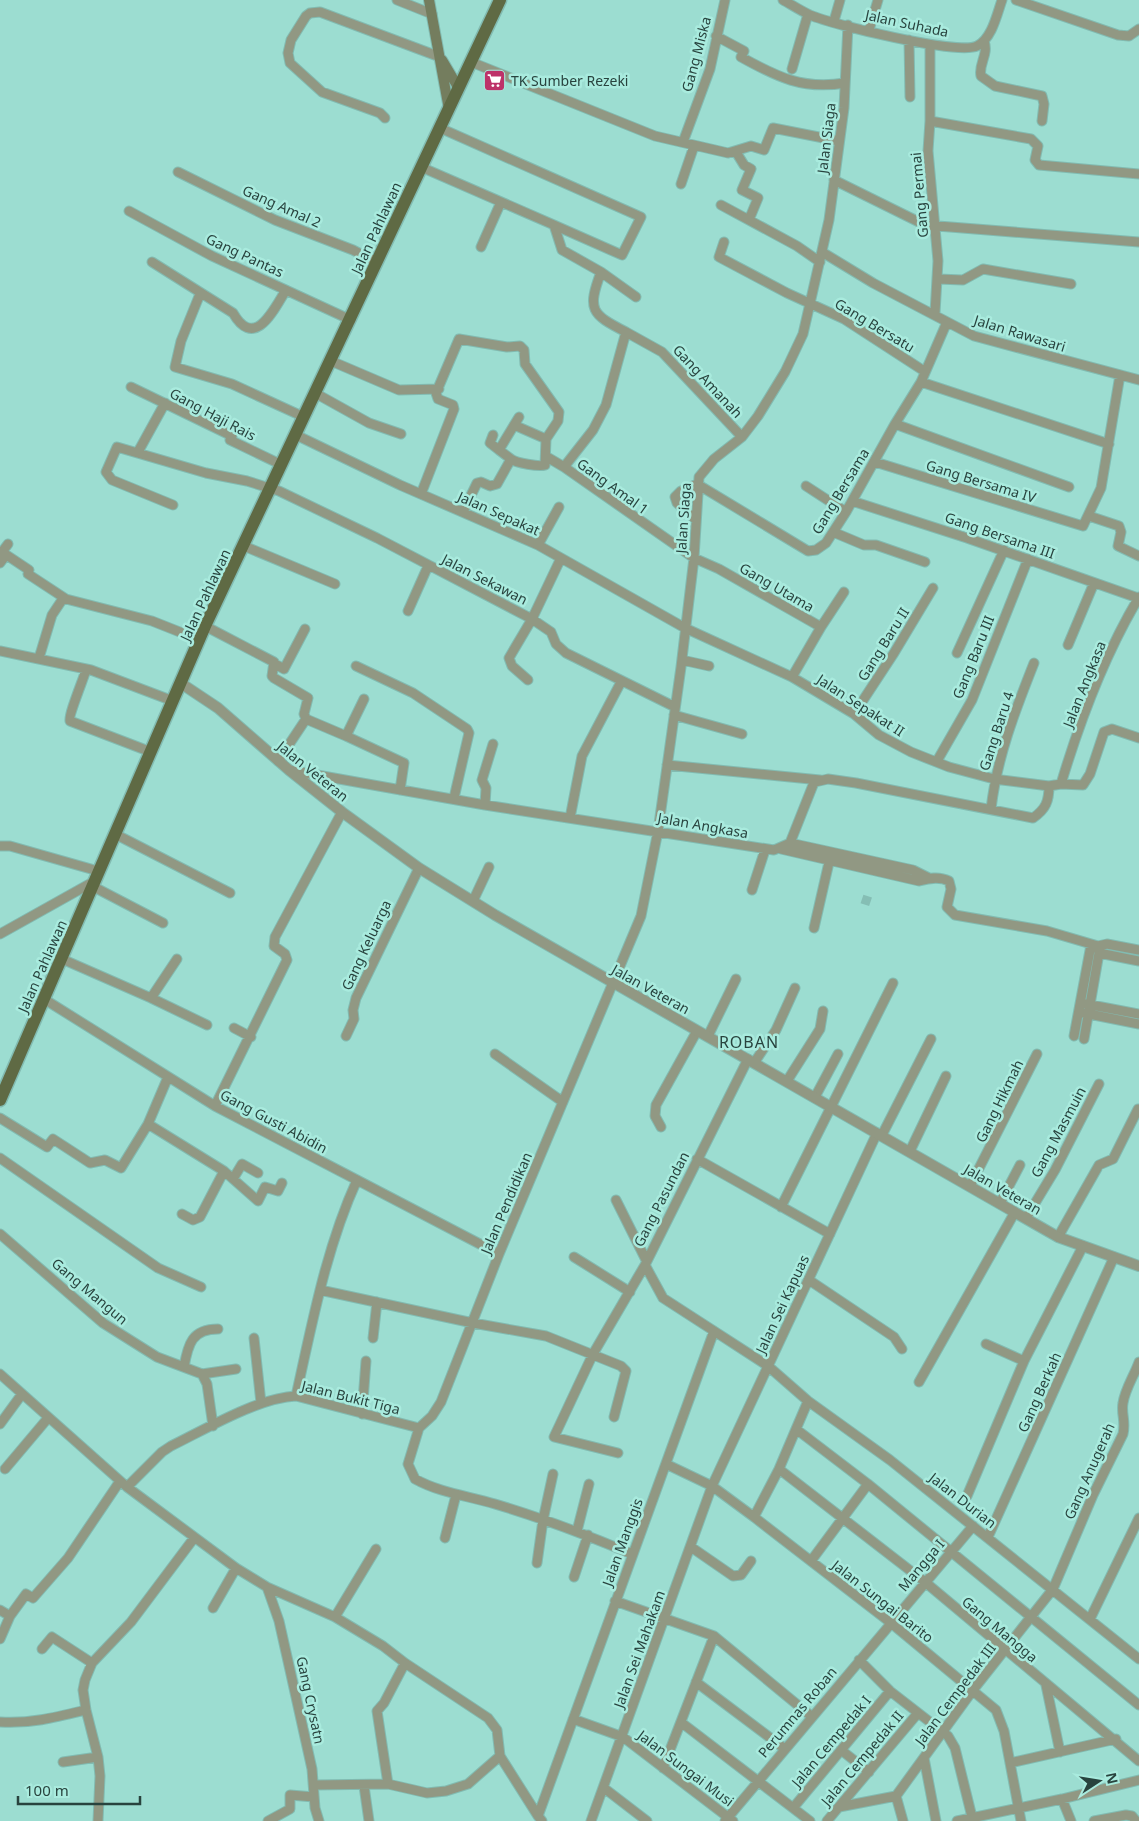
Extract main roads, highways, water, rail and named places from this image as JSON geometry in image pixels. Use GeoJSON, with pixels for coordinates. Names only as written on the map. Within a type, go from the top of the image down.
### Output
{"type":"FeatureCollection","features":[{"type":"Feature","properties":{"kind":"main road"},"geometry":{"type":"LineString","coordinates":[[429,0],[448,109]]}},
{"type":"Feature","properties":{"kind":"main road","name":"Jalan Pahlawan"},"geometry":{"type":"LineString","coordinates":[[0,1100],[62,959],[94,880],[182,684],[205,626],[351,320],[376,262],[500,0]]}},
{"type":"Feature","properties":{"kind":"main road"},"geometry":{"type":"LineString","coordinates":[[440,57],[458,87]]}},
{"type":"Feature","properties":{"kind":"tunnel"},"geometry":{"type":"LineString","coordinates":[[862,899],[871,902]]}},
{"type":"Feature","properties":{"kind":"place","name":"TK Sumber Rezeki"},"geometry":{"type":"Point","coordinates":[495,80]}},
{"type":"Feature","properties":{"kind":"district","name":"ROBAN"},"geometry":{"type":"Point","coordinates":[749,1042]}}]}
